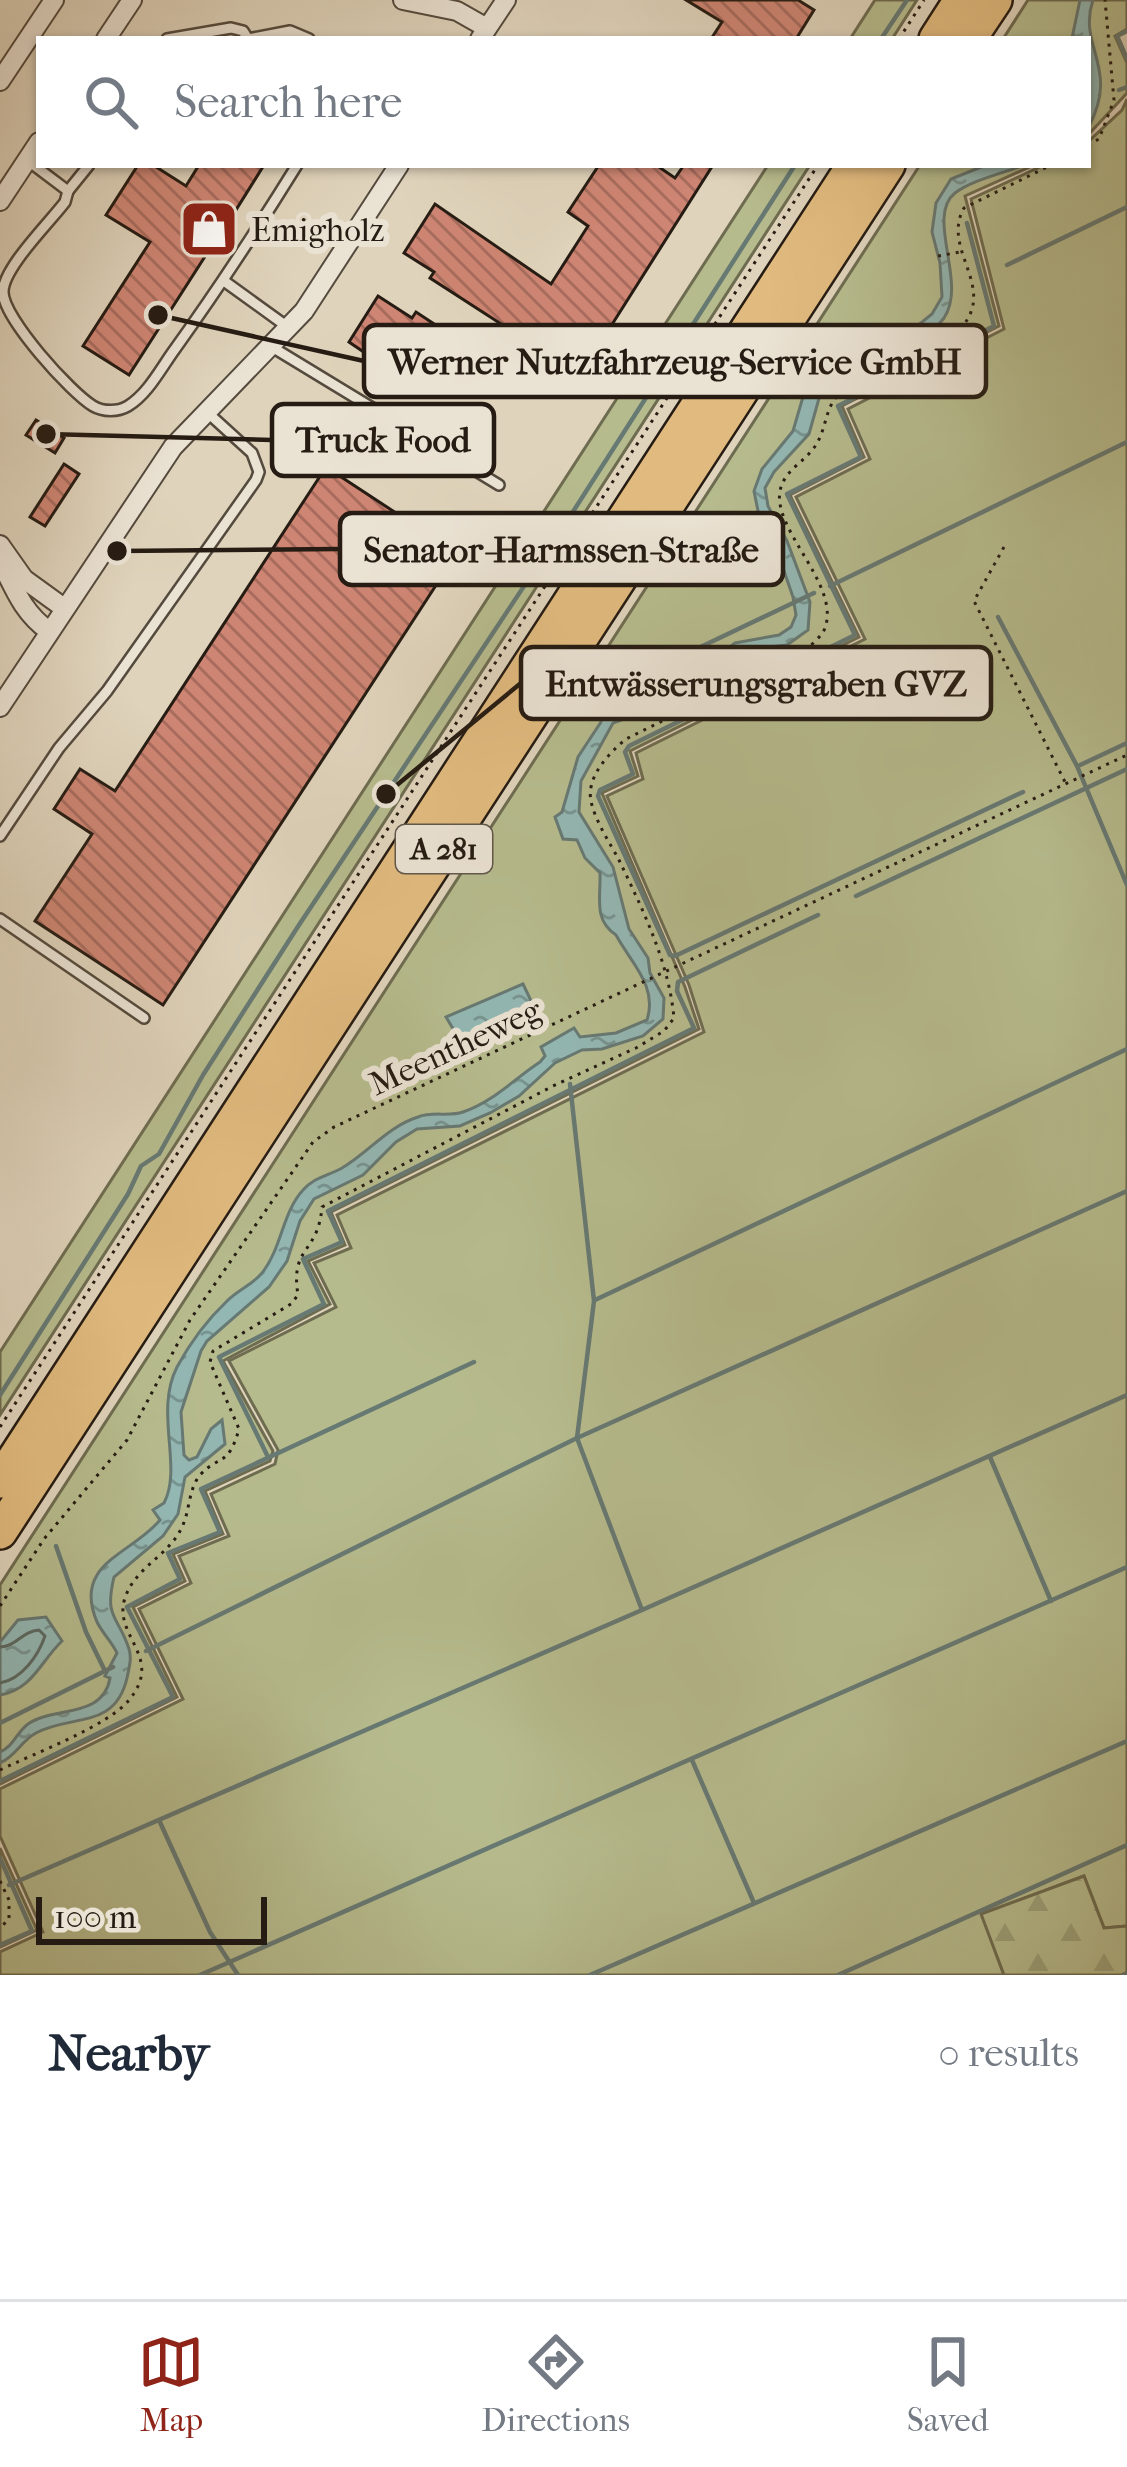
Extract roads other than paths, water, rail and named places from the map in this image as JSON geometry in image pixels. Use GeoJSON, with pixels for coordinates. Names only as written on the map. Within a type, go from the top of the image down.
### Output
{"type":"FeatureCollection","features":[{"type":"Feature","properties":{"kind":"highway"},"geometry":{"type":"LineString","coordinates":[[938,36],[961,0]]}},
{"type":"Feature","properties":{"kind":"highway"},"geometry":{"type":"LineString","coordinates":[[971,36],[994,0]]}},
{"type":"Feature","properties":{"kind":"highway","name":"A 281"},"geometry":{"type":"LineString","coordinates":[[0,1481],[852,168]]}},
{"type":"Feature","properties":{"kind":"highway","name":"A 281"},"geometry":{"type":"LineString","coordinates":[[0,1532],[885,168]]}},
{"type":"Feature","properties":{"kind":"street"},"geometry":{"type":"LineString","coordinates":[[0,81],[54,0]]}},
{"type":"Feature","properties":{"kind":"street"},"geometry":{"type":"LineString","coordinates":[[114,36],[132,0]]}},
{"type":"Feature","properties":{"kind":"street"},"geometry":{"type":"LineString","coordinates":[[403,0],[457,10],[484,34],[506,0]]}},
{"type":"Feature","properties":{"kind":"street"},"geometry":{"type":"LineString","coordinates":[[0,201],[36,146]]}},
{"type":"Feature","properties":{"kind":"street"},"geometry":{"type":"LineString","coordinates":[[0,707],[173,447],[289,328],[397,168]]}},
{"type":"Feature","properties":{"kind":"street"},"geometry":{"type":"LineString","coordinates":[[0,545],[24,579],[64,608]]}},
{"type":"Feature","properties":{"kind":"street"},"geometry":{"type":"LineString","coordinates":[[0,560],[32,620],[49,631]]}},
{"type":"Feature","properties":{"kind":"lane"},"geometry":{"type":"LineString","coordinates":[[184,36],[231,28],[246,36]]}},
{"type":"Feature","properties":{"kind":"lane"},"geometry":{"type":"LineString","coordinates":[[266,36],[290,32],[301,36]]}},
{"type":"Feature","properties":{"kind":"lane"},"geometry":{"type":"LineString","coordinates":[[27,160],[36,167]]}},
{"type":"Feature","properties":{"kind":"lane"},"geometry":{"type":"LineString","coordinates":[[38,168],[68,191]]}},
{"type":"Feature","properties":{"kind":"lane"},"geometry":{"type":"LineString","coordinates":[[87,168],[19,261],[3,295],[10,318],[31,344],[91,405],[105,410],[130,404],[154,379],[224,281],[295,168]]}},
{"type":"Feature","properties":{"kind":"lane"},"geometry":{"type":"LineString","coordinates":[[224,281],[289,328]]}},
{"type":"Feature","properties":{"kind":"lane"},"geometry":{"type":"LineString","coordinates":[[272,347],[499,485]]}},
{"type":"Feature","properties":{"kind":"lane"},"geometry":{"type":"LineString","coordinates":[[0,836],[260,472],[252,453],[208,412]]}},
{"type":"Feature","properties":{"kind":"lane"},"geometry":{"type":"LineString","coordinates":[[0,919],[145,1018]]}},
{"type":"Feature","properties":{"kind":"water"},"geometry":{"type":"Polygon","coordinates":[[[1080,0],[1093,0],[1090,31],[1100,74],[1100,89],[1091,121],[1091,36],[1072,36],[1080,0]]]}},
{"type":"Feature","properties":{"kind":"water"},"geometry":{"type":"Polygon","coordinates":[[[978,168],[1015,168],[970,184],[947,204],[944,218],[952,287],[944,318],[904,351],[823,384],[809,434],[765,488],[768,506],[810,602],[808,630],[787,645],[752,649],[733,658],[689,696],[613,723],[581,781],[579,812],[613,867],[629,929],[648,958],[650,973],[664,998],[663,1019],[643,1036],[582,1050],[555,1063],[519,1096],[490,1113],[460,1126],[417,1129],[396,1142],[363,1175],[314,1199],[300,1221],[287,1261],[269,1287],[201,1351],[181,1412],[184,1455],[189,1460],[197,1457],[211,1429],[222,1420],[225,1444],[185,1477],[178,1514],[163,1536],[114,1577],[111,1609],[130,1656],[121,1695],[102,1713],[36,1733],[0,1763],[0,1752],[28,1724],[88,1706],[106,1691],[110,1678],[105,1676],[117,1653],[97,1622],[92,1586],[108,1562],[160,1520],[153,1510],[164,1503],[169,1489],[168,1402],[177,1367],[213,1316],[262,1273],[303,1190],[352,1162],[407,1121],[474,1108],[540,1062],[545,1056],[541,1047],[574,1028],[580,1037],[616,1033],[647,1020],[646,986],[601,915],[600,873],[585,858],[577,840],[563,839],[555,817],[562,812],[578,757],[601,722],[598,702],[607,696],[619,707],[681,686],[735,643],[779,635],[791,627],[796,615],[793,597],[754,491],[762,469],[793,431],[805,390],[824,368],[889,349],[932,314],[942,297],[932,232],[936,203],[951,179],[978,168]]]}},
{"type":"Feature","properties":{"kind":"water"},"geometry":{"type":"Polygon","coordinates":[[[523,984],[534,1007],[452,1044],[455,1032],[446,1017],[523,984]]]}},
{"type":"Feature","properties":{"kind":"water"},"geometry":{"type":"Polygon","coordinates":[[[46,1617],[62,1641],[28,1681],[0,1695],[0,1642],[18,1620],[46,1617]]]}},
{"type":"Feature","properties":{"kind":"waterway"},"geometry":{"type":"LineString","coordinates":[[883,36],[907,0]]}},
{"type":"Feature","properties":{"kind":"waterway"},"geometry":{"type":"LineString","coordinates":[[1127,31],[1117,36],[1127,59]]}},
{"type":"Feature","properties":{"kind":"waterway"},"geometry":{"type":"LineString","coordinates":[[1119,90],[1127,87]]}},
{"type":"Feature","properties":{"kind":"waterway"},"geometry":{"type":"LineString","coordinates":[[0,1395],[128,1194],[141,1166],[159,1154],[203,1075],[297,928],[560,532],[793,168]]}},
{"type":"Feature","properties":{"kind":"waterway"},"geometry":{"type":"LineString","coordinates":[[1007,265],[1127,207]]}},
{"type":"Feature","properties":{"kind":"waterway"},"geometry":{"type":"LineString","coordinates":[[967,223],[994,326],[838,406],[861,457],[787,494],[855,635],[629,746],[625,752],[633,774],[600,790],[598,796],[670,955],[675,956],[1023,792]]}},
{"type":"Feature","properties":{"kind":"waterway"},"geometry":{"type":"LineString","coordinates":[[830,586],[1127,442]]}},
{"type":"Feature","properties":{"kind":"waterway"},"geometry":{"type":"LineString","coordinates":[[585,702],[814,593]]}},
{"type":"Feature","properties":{"kind":"waterway"},"geometry":{"type":"LineString","coordinates":[[998,617],[1077,766],[1127,885]]}},
{"type":"Feature","properties":{"kind":"waterway"},"geometry":{"type":"LineString","coordinates":[[1078,766],[1127,743]]}},
{"type":"Feature","properties":{"kind":"waterway"},"geometry":{"type":"LineString","coordinates":[[856,896],[1127,769]]}},
{"type":"Feature","properties":{"kind":"waterway"},"geometry":{"type":"LineString","coordinates":[[268,1457],[219,1357],[324,1304],[303,1259],[342,1242],[328,1211],[694,1028],[677,991],[678,982],[818,915]]}},
{"type":"Feature","properties":{"kind":"waterway"},"geometry":{"type":"LineString","coordinates":[[595,1300],[1127,1049]]}},
{"type":"Feature","properties":{"kind":"waterway"},"geometry":{"type":"LineString","coordinates":[[570,1084],[594,1301],[577,1438],[642,1610],[1127,1395]]}},
{"type":"Feature","properties":{"kind":"waterway"},"geometry":{"type":"LineString","coordinates":[[146,1651],[577,1438],[1127,1191]]}},
{"type":"Feature","properties":{"kind":"waterway"},"geometry":{"type":"LineString","coordinates":[[0,1781],[173,1697],[127,1607],[180,1579],[168,1553],[220,1532],[201,1489],[474,1362]]}},
{"type":"Feature","properties":{"kind":"waterway"},"geometry":{"type":"LineString","coordinates":[[990,1457],[1051,1601]]}},
{"type":"Feature","properties":{"kind":"waterway"},"geometry":{"type":"LineString","coordinates":[[56,1546],[104,1669]]}},
{"type":"Feature","properties":{"kind":"waterway"},"geometry":{"type":"LineString","coordinates":[[200,1975],[1127,1567]]}},
{"type":"Feature","properties":{"kind":"waterway"},"geometry":{"type":"LineString","coordinates":[[9,1885],[642,1610]]}},
{"type":"Feature","properties":{"kind":"waterway"},"geometry":{"type":"LineString","coordinates":[[0,1723],[113,1667]]}},
{"type":"Feature","properties":{"kind":"waterway"},"geometry":{"type":"LineString","coordinates":[[590,1975],[1127,1741]]}},
{"type":"Feature","properties":{"kind":"waterway"},"geometry":{"type":"LineString","coordinates":[[692,1760],[754,1903]]}},
{"type":"Feature","properties":{"kind":"waterway"},"geometry":{"type":"LineString","coordinates":[[159,1820],[210,1932],[238,1975]]}},
{"type":"Feature","properties":{"kind":"waterway"},"geometry":{"type":"LineString","coordinates":[[838,1975],[1127,1845]]}},
{"type":"Feature","properties":{"kind":"waterway"},"geometry":{"type":"LineString","coordinates":[[0,1858],[32,1931],[0,1945]]}},
{"type":"Feature","properties":{"kind":"waterway"},"geometry":{"type":"LineString","coordinates":[[1123,1975],[1127,1973]]}},
{"type":"Feature","properties":{"kind":"place","name":"Emigholz"},"geometry":{"type":"Point","coordinates":[209,229]}},
{"type":"Feature","properties":{"kind":"place","name":"Werner Nutzfahrzeug-Service GmbH"},"geometry":{"type":"Point","coordinates":[158,315]}},
{"type":"Feature","properties":{"kind":"place","name":"Truck Food"},"geometry":{"type":"Point","coordinates":[46,434]}},
{"type":"Feature","properties":{"kind":"place","name":"Senator-Harmssen-Straße"},"geometry":{"type":"Point","coordinates":[117,551]}},
{"type":"Feature","properties":{"kind":"place","name":"Entwässerungsgraben GVZ"},"geometry":{"type":"Point","coordinates":[386,794]}}]}
